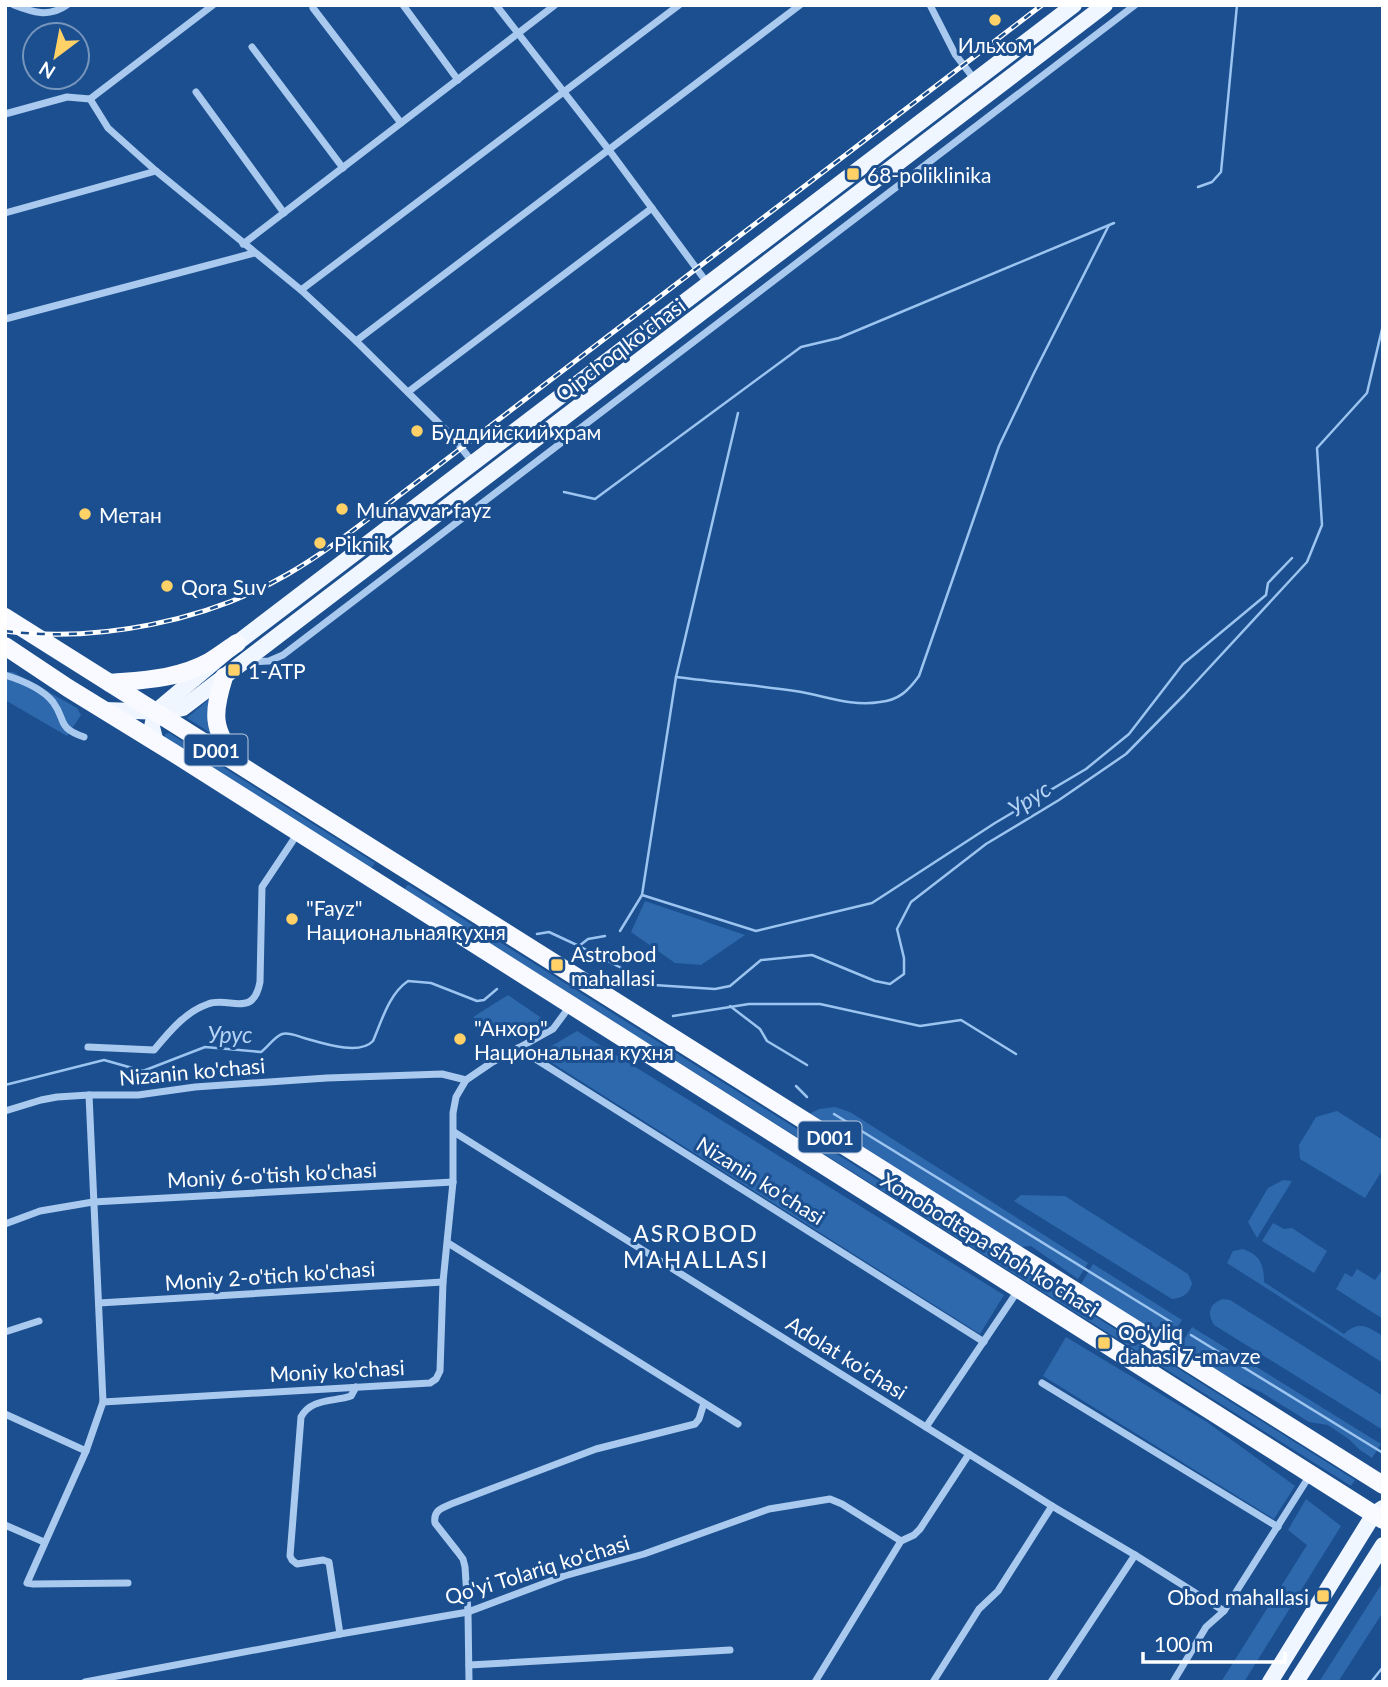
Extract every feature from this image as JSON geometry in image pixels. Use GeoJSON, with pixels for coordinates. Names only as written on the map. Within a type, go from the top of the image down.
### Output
{"type":"FeatureCollection","features":[{"type":"Feature","properties":{"kind":"highway","name":"Xonobodtepa shoh ko'chasi"},"geometry":{"type":"LineString","coordinates":[[5,617],[1383,1485]]}},
{"type":"Feature","properties":{"kind":"highway"},"geometry":{"type":"LineString","coordinates":[[114,686],[182,673],[210,661],[237,643]]}},
{"type":"Feature","properties":{"kind":"highway","name":"Xonobodtepa shoh ko'chasi"},"geometry":{"type":"LineString","coordinates":[[5,646],[1311,1474],[1380,1514]]}},
{"type":"Feature","properties":{"kind":"highway"},"geometry":{"type":"LineString","coordinates":[[224,677],[216,706],[217,728],[227,748],[243,767]]}},
{"type":"Feature","properties":{"kind":"highway"},"geometry":{"type":"LineString","coordinates":[[393,892],[390,884],[393,877],[399,872],[407,871]]}},
{"type":"Feature","properties":{"kind":"main road","name":"Qipchoq ko'chasi"},"geometry":{"type":"LineString","coordinates":[[155,712],[237,643],[1074,5]]}},
{"type":"Feature","properties":{"kind":"main road","name":"Qipchoq ko'chasi"},"geometry":{"type":"LineString","coordinates":[[104,710],[170,712],[183,708],[1105,5]]}},
{"type":"Feature","properties":{"kind":"main road"},"geometry":{"type":"LineString","coordinates":[[459,475],[471,489]]}},
{"type":"Feature","properties":{"kind":"main road"},"geometry":{"type":"LineString","coordinates":[[104,710],[114,686]]}},
{"type":"Feature","properties":{"kind":"main road"},"geometry":{"type":"LineString","coordinates":[[155,712],[152,727],[156,743]]}},
{"type":"Feature","properties":{"kind":"main road"},"geometry":{"type":"LineString","coordinates":[[1270,1682],[1380,1514]]}},
{"type":"Feature","properties":{"kind":"main road"},"geometry":{"type":"LineString","coordinates":[[1297,1682],[1383,1545]]}},
{"type":"Feature","properties":{"kind":"street"},"geometry":{"type":"LineString","coordinates":[[5,8],[14,5],[39,13],[51,13],[67,5]]}},
{"type":"Feature","properties":{"kind":"street"},"geometry":{"type":"LineString","coordinates":[[5,114],[67,97],[90,99],[213,5]]}},
{"type":"Feature","properties":{"kind":"street"},"geometry":{"type":"LineString","coordinates":[[403,5],[458,80]]}},
{"type":"Feature","properties":{"kind":"street"},"geometry":{"type":"LineString","coordinates":[[496,5],[609,150],[708,285]]}},
{"type":"Feature","properties":{"kind":"street"},"geometry":{"type":"LineString","coordinates":[[243,244],[555,5]]}},
{"type":"Feature","properties":{"kind":"street"},"geometry":{"type":"LineString","coordinates":[[300,290],[679,5]]}},
{"type":"Feature","properties":{"kind":"street"},"geometry":{"type":"LineString","coordinates":[[356,341],[800,5]]}},
{"type":"Feature","properties":{"kind":"street"},"geometry":{"type":"LineString","coordinates":[[930,5],[955,54],[975,81]]}},
{"type":"Feature","properties":{"kind":"street"},"geometry":{"type":"LineString","coordinates":[[244,662],[264,662],[283,655],[1135,5]]}},
{"type":"Feature","properties":{"kind":"street"},"geometry":{"type":"LineString","coordinates":[[313,8],[401,124]]}},
{"type":"Feature","properties":{"kind":"street"},"geometry":{"type":"LineString","coordinates":[[252,47],[343,168]]}},
{"type":"Feature","properties":{"kind":"street"},"geometry":{"type":"LineString","coordinates":[[196,92],[284,213]]}},
{"type":"Feature","properties":{"kind":"street"},"geometry":{"type":"LineString","coordinates":[[90,99],[108,128],[300,290],[356,341],[453,437],[474,463]]}},
{"type":"Feature","properties":{"kind":"street"},"geometry":{"type":"LineString","coordinates":[[5,213],[156,171]]}},
{"type":"Feature","properties":{"kind":"street"},"geometry":{"type":"LineString","coordinates":[[408,392],[652,208]]}},
{"type":"Feature","properties":{"kind":"street"},"geometry":{"type":"LineString","coordinates":[[5,319],[254,253]]}},
{"type":"Feature","properties":{"kind":"street"},"geometry":{"type":"LineString","coordinates":[[5,675],[24,681],[48,696],[57,708],[66,729],[84,737]]}},
{"type":"Feature","properties":{"kind":"street"},"geometry":{"type":"LineString","coordinates":[[88,1047],[154,1050],[179,1021],[209,1003],[246,1004],[251,1000],[259,989],[260,982],[262,887],[298,832]]}},
{"type":"Feature","properties":{"kind":"street"},"geometry":{"type":"LineString","coordinates":[[466,1080],[553,1029],[570,1005]]}},
{"type":"Feature","properties":{"kind":"street","name":"Nizanin ko'chasi"},"geometry":{"type":"LineString","coordinates":[[518,1048],[984,1342]]}},
{"type":"Feature","properties":{"kind":"street","name":"Nizanin ko'chasi"},"geometry":{"type":"LineString","coordinates":[[5,1111],[41,1100],[89,1095],[138,1095],[195,1087],[442,1074],[466,1080]]}},
{"type":"Feature","properties":{"kind":"street","name":"Moniy ko'chasi"},"geometry":{"type":"LineString","coordinates":[[103,1402],[430,1382],[436,1379],[440,1371],[443,1282],[453,1182],[454,1105],[466,1080]]}},
{"type":"Feature","properties":{"kind":"street"},"geometry":{"type":"LineString","coordinates":[[89,1095],[103,1402],[86,1451],[27,1583],[128,1583]]}},
{"type":"Feature","properties":{"kind":"street","name":"Adolat ko'chasi"},"geometry":{"type":"LineString","coordinates":[[454,1132],[1224,1611]]}},
{"type":"Feature","properties":{"kind":"street","name":"Moniy 6-o'tish ko'chasi"},"geometry":{"type":"LineString","coordinates":[[5,1224],[40,1211],[93,1202],[453,1182]]}},
{"type":"Feature","properties":{"kind":"street"},"geometry":{"type":"LineString","coordinates":[[448,1243],[738,1424]]}},
{"type":"Feature","properties":{"kind":"street","name":"Moniy 2-o'tich ko'chasi"},"geometry":{"type":"LineString","coordinates":[[99,1303],[443,1282]]}},
{"type":"Feature","properties":{"kind":"street"},"geometry":{"type":"LineString","coordinates":[[926,1427],[1019,1289]]}},
{"type":"Feature","properties":{"kind":"street"},"geometry":{"type":"LineString","coordinates":[[5,1332],[39,1321]]}},
{"type":"Feature","properties":{"kind":"street"},"geometry":{"type":"LineString","coordinates":[[1042,1383],[1278,1527]]}},
{"type":"Feature","properties":{"kind":"street"},"geometry":{"type":"LineString","coordinates":[[340,1634],[330,1562],[323,1560],[298,1564],[290,1556],[301,1417],[305,1410],[317,1403],[351,1396],[356,1387]]}},
{"type":"Feature","properties":{"kind":"street"},"geometry":{"type":"LineString","coordinates":[[469,1682],[465,1567],[463,1559],[438,1529],[434,1518],[436,1512],[442,1507],[596,1449],[695,1424],[704,1403]]}},
{"type":"Feature","properties":{"kind":"street"},"geometry":{"type":"LineString","coordinates":[[5,1414],[86,1451]]}},
{"type":"Feature","properties":{"kind":"street"},"geometry":{"type":"LineString","coordinates":[[815,1682],[901,1541],[920,1529],[969,1454]]}},
{"type":"Feature","properties":{"kind":"street"},"geometry":{"type":"LineString","coordinates":[[1173,1682],[1206,1627],[1224,1611],[1311,1474]]}},
{"type":"Feature","properties":{"kind":"street","name":"Qo'yi Tolariq ko'chasi"},"geometry":{"type":"LineString","coordinates":[[85,1682],[468,1612],[564,1576],[644,1554],[769,1509],[830,1499],[901,1541]]}},
{"type":"Feature","properties":{"kind":"street"},"geometry":{"type":"LineString","coordinates":[[933,1682],[979,1609],[998,1591],[1052,1506]]}},
{"type":"Feature","properties":{"kind":"street"},"geometry":{"type":"LineString","coordinates":[[5,1525],[44,1542]]}},
{"type":"Feature","properties":{"kind":"street"},"geometry":{"type":"LineString","coordinates":[[1051,1682],[1135,1555]]}},
{"type":"Feature","properties":{"kind":"street"},"geometry":{"type":"LineString","coordinates":[[469,1665],[730,1650]]}},
{"type":"Feature","properties":{"kind":"shaded area"},"geometry":{"type":"Polygon","coordinates":[[[5,672],[13,672],[77,708],[81,715],[67,736],[5,700],[5,672]]]}},
{"type":"Feature","properties":{"kind":"shaded area"},"geometry":{"type":"Polygon","coordinates":[[[213,696],[215,736],[187,718],[213,696]]]}},
{"type":"Feature","properties":{"kind":"shaded area"},"geometry":{"type":"Polygon","coordinates":[[[169,733],[375,863],[371,868],[165,738],[165,734],[169,733]]]}},
{"type":"Feature","properties":{"kind":"shaded area"},"geometry":{"type":"Polygon","coordinates":[[[409,885],[1355,1480],[1351,1486],[405,890],[409,885]]]}},
{"type":"Feature","properties":{"kind":"shaded area"},"geometry":{"type":"Polygon","coordinates":[[[645,901],[745,935],[701,965],[675,963],[631,932],[645,901]]]}},
{"type":"Feature","properties":{"kind":"shaded area"},"geometry":{"type":"Polygon","coordinates":[[[508,995],[543,1019],[526,1034],[489,1026],[473,1017],[508,995]]]}},
{"type":"Feature","properties":{"kind":"shaded area"},"geometry":{"type":"Polygon","coordinates":[[[577,1031],[1004,1295],[980,1334],[538,1054],[577,1031]]]}},
{"type":"Feature","properties":{"kind":"shaded area"},"geometry":{"type":"Polygon","coordinates":[[[835,1107],[850,1112],[1088,1263],[1078,1279],[1031,1246],[1020,1247],[809,1114],[819,1109],[835,1107]]]}},
{"type":"Feature","properties":{"kind":"shaded area"},"geometry":{"type":"Polygon","coordinates":[[[1337,1111],[1383,1140],[1383,1169],[1365,1198],[1300,1159],[1299,1145],[1316,1117],[1337,1111]]]}},
{"type":"Feature","properties":{"kind":"shaded area"},"geometry":{"type":"Polygon","coordinates":[[[1283,1180],[1292,1181],[1257,1238],[1248,1222],[1268,1188],[1283,1180]]]}},
{"type":"Feature","properties":{"kind":"shaded area"},"geometry":{"type":"Polygon","coordinates":[[[1021,1195],[1065,1196],[1188,1274],[1192,1283],[1190,1290],[1183,1296],[1172,1299],[1014,1201],[1021,1195]]]}},
{"type":"Feature","properties":{"kind":"shaded area"},"geometry":{"type":"Polygon","coordinates":[[[1273,1223],[1284,1229],[1292,1228],[1327,1251],[1314,1273],[1262,1241],[1273,1223]]]}},
{"type":"Feature","properties":{"kind":"shaded area"},"geometry":{"type":"Polygon","coordinates":[[[1243,1249],[1260,1261],[1264,1282],[1344,1334],[1354,1327],[1364,1326],[1383,1336],[1383,1363],[1227,1263],[1233,1251],[1243,1249]]]}},
{"type":"Feature","properties":{"kind":"shaded area"},"geometry":{"type":"Polygon","coordinates":[[[1093,1264],[1182,1320],[1171,1337],[1163,1338],[1080,1286],[1093,1264]]]}},
{"type":"Feature","properties":{"kind":"shaded area"},"geometry":{"type":"Polygon","coordinates":[[[1357,1269],[1375,1280],[1383,1269],[1383,1319],[1336,1289],[1345,1273],[1352,1277],[1357,1269]]]}},
{"type":"Feature","properties":{"kind":"shaded area"},"geometry":{"type":"Polygon","coordinates":[[[1223,1299],[1230,1300],[1383,1396],[1383,1430],[1214,1325],[1210,1316],[1211,1309],[1223,1299]]]}},
{"type":"Feature","properties":{"kind":"shaded area"},"geometry":{"type":"Polygon","coordinates":[[[1192,1327],[1381,1444],[1372,1458],[1328,1425],[1309,1422],[1261,1392],[1221,1375],[1182,1350],[1182,1342],[1192,1327]]]}},
{"type":"Feature","properties":{"kind":"shaded area"},"geometry":{"type":"Polygon","coordinates":[[[1066,1337],[1207,1422],[1295,1486],[1274,1519],[1043,1376],[1066,1337]]]}},
{"type":"Feature","properties":{"kind":"shaded area"},"geometry":{"type":"Polygon","coordinates":[[[1306,1499],[1341,1526],[1244,1682],[1221,1682],[1307,1545],[1288,1530],[1306,1499]]]}},
{"type":"Feature","properties":{"kind":"shaded area"},"geometry":{"type":"Polygon","coordinates":[[[1383,1582],[1383,1612],[1338,1682],[1319,1682],[1383,1582]]]}},
{"type":"Feature","properties":{"kind":"waterway"},"geometry":{"type":"LineString","coordinates":[[1198,187],[1212,182],[1221,172],[1237,5]]}},
{"type":"Feature","properties":{"kind":"waterway"},"geometry":{"type":"LineString","coordinates":[[564,492],[595,499],[801,347],[839,338],[1114,223]]}},
{"type":"Feature","properties":{"kind":"waterway"},"geometry":{"type":"LineString","coordinates":[[676,677],[795,691],[858,703],[893,699],[911,686],[919,676],[999,446],[1109,225]]}},
{"type":"Feature","properties":{"kind":"waterway","name":"Урус"},"geometry":{"type":"LineString","coordinates":[[537,934],[549,932],[654,985],[715,989],[730,986],[761,960],[812,955],[875,981],[890,984],[904,974],[904,958],[897,929],[911,902],[986,844],[1059,800],[1126,754],[1307,562],[1322,525],[1317,448],[1367,393],[1383,325]]}},
{"type":"Feature","properties":{"kind":"waterway"},"geometry":{"type":"LineString","coordinates":[[620,931],[642,895],[676,677],[738,413]]}},
{"type":"Feature","properties":{"kind":"waterway"},"geometry":{"type":"LineString","coordinates":[[642,895],[756,931],[872,903],[995,823],[1086,769],[1129,734],[1183,664],[1266,595],[1268,583],[1292,558]]}},
{"type":"Feature","properties":{"kind":"waterway"},"geometry":{"type":"LineString","coordinates":[[579,946],[588,939],[605,936]]}},
{"type":"Feature","properties":{"kind":"waterway","name":"Урус"},"geometry":{"type":"LineString","coordinates":[[5,1085],[104,1060],[143,1071],[205,1047],[261,1052],[282,1034],[293,1034],[340,1047],[359,1048],[373,1041],[391,1000],[408,981],[431,983],[477,1001],[484,1000],[497,989]]}},
{"type":"Feature","properties":{"kind":"waterway"},"geometry":{"type":"LineString","coordinates":[[673,1016],[749,1004],[820,1004],[920,1026],[961,1020],[1016,1054]]}},
{"type":"Feature","properties":{"kind":"waterway"},"geometry":{"type":"LineString","coordinates":[[730,1006],[760,1029],[767,1041],[807,1065]]}},
{"type":"Feature","properties":{"kind":"waterway"},"geometry":{"type":"LineString","coordinates":[[796,1086],[807,1097]]}},
{"type":"Feature","properties":{"kind":"waterway"},"geometry":{"type":"LineString","coordinates":[[834,1114],[1171,1322]]}},
{"type":"Feature","properties":{"kind":"waterway"},"geometry":{"type":"LineString","coordinates":[[1191,1335],[1383,1453]]}},
{"type":"Feature","properties":{"kind":"waterway"},"geometry":{"type":"LineString","coordinates":[[1371,1682],[1383,1667]]}},
{"type":"Feature","properties":{"kind":"railway"},"geometry":{"type":"LineString","coordinates":[[5,631],[77,634],[151,625],[223,604],[288,574],[388,504],[1042,5]]}},
{"type":"Feature","properties":{"kind":"place","name":"Ильхом"},"geometry":{"type":"Point","coordinates":[995,20]}},
{"type":"Feature","properties":{"kind":"place","name":"68-poliklinika"},"geometry":{"type":"Point","coordinates":[853,174]}},
{"type":"Feature","properties":{"kind":"place","name":"Буддийский храм"},"geometry":{"type":"Point","coordinates":[417,431]}},
{"type":"Feature","properties":{"kind":"place","name":"Munavvar fayz"},"geometry":{"type":"Point","coordinates":[342,509]}},
{"type":"Feature","properties":{"kind":"place","name":"Метан"},"geometry":{"type":"Point","coordinates":[85,514]}},
{"type":"Feature","properties":{"kind":"place","name":"Piknik"},"geometry":{"type":"Point","coordinates":[320,543]}},
{"type":"Feature","properties":{"kind":"place","name":"Qora Suv"},"geometry":{"type":"Point","coordinates":[167,586]}},
{"type":"Feature","properties":{"kind":"place","name":"1-ATP"},"geometry":{"type":"Point","coordinates":[234,670]}},
{"type":"Feature","properties":{"kind":"place","name":"\"Fayz\" Национальная кухня"},"geometry":{"type":"Point","coordinates":[292,919]}},
{"type":"Feature","properties":{"kind":"place","name":"Astrobod mahallasi"},"geometry":{"type":"Point","coordinates":[557,965]}},
{"type":"Feature","properties":{"kind":"place","name":"\"Анхор\" Национальная кухня"},"geometry":{"type":"Point","coordinates":[460,1039]}},
{"type":"Feature","properties":{"kind":"place","name":"Qo'yliq dahasi 7-mavze"},"geometry":{"type":"Point","coordinates":[1104,1343]}},
{"type":"Feature","properties":{"kind":"place","name":"Obod mahallasi"},"geometry":{"type":"Point","coordinates":[1323,1596]}},
{"type":"Feature","properties":{"kind":"district","name":"ASROBOD MAHALLASI"},"geometry":{"type":"Point","coordinates":[696,1246]}}]}
